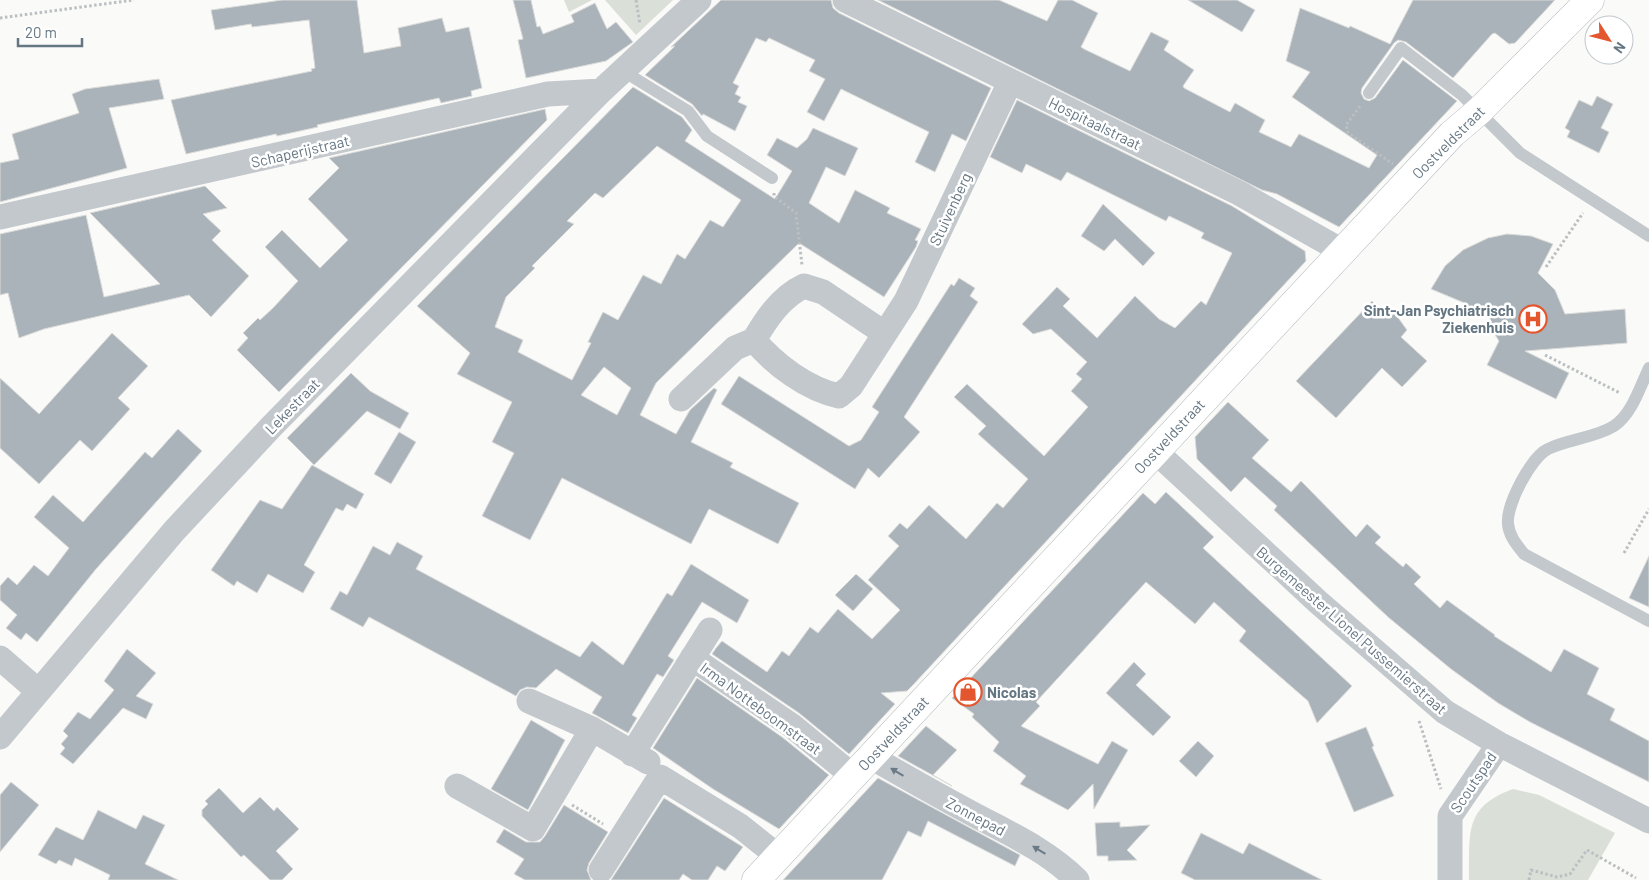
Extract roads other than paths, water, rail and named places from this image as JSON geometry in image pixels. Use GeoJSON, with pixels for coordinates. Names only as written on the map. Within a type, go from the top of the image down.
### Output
{"type":"FeatureCollection","features":[{"type":"Feature","properties":{"kind":"street"},"geometry":{"type":"LineString","coordinates":[[601,91],[699,0]]}},
{"type":"Feature","properties":{"kind":"street","name":"Hospitaalstraat"},"geometry":{"type":"LineString","coordinates":[[845,0],[1239,193],[1342,251]]}},
{"type":"Feature","properties":{"kind":"street","name":"Oostveldstraat"},"geometry":{"type":"LineString","coordinates":[[756,880],[1452,134],[1479,111],[1590,0]]}},
{"type":"Feature","properties":{"kind":"street","name":"Stuivenberg"},"geometry":{"type":"LineString","coordinates":[[754,340],[770,359],[824,393],[839,396],[851,386],[906,301],[1010,82]]}},
{"type":"Feature","properties":{"kind":"street","name":"Schaperijstraat"},"geometry":{"type":"LineString","coordinates":[[0,218],[548,94],[601,91]]}},
{"type":"Feature","properties":{"kind":"street","name":"Lekestraat"},"geometry":{"type":"LineString","coordinates":[[0,737],[174,531],[252,448],[601,91]]}},
{"type":"Feature","properties":{"kind":"street"},"geometry":{"type":"LineString","coordinates":[[681,399],[735,348],[754,340],[766,320],[790,292],[804,286],[823,292],[884,333]]}},
{"type":"Feature","properties":{"kind":"street","name":"Burgemeester Lionel Pussemierstraat"},"geometry":{"type":"LineString","coordinates":[[1156,452],[1318,602],[1445,712],[1499,744],[1649,820]]}},
{"type":"Feature","properties":{"kind":"street","name":"Irma Notteboomstraat"},"geometry":{"type":"LineString","coordinates":[[632,754],[710,630]]}},
{"type":"Feature","properties":{"kind":"street"},"geometry":{"type":"LineString","coordinates":[[0,658],[38,691]]}},
{"type":"Feature","properties":{"kind":"street","name":"Irma Notteboomstraat"},"geometry":{"type":"LineString","coordinates":[[692,658],[791,725],[853,776]]}},
{"type":"Feature","properties":{"kind":"street"},"geometry":{"type":"LineString","coordinates":[[529,702],[592,729],[650,763],[660,777],[740,826],[779,857]]}},
{"type":"Feature","properties":{"kind":"street"},"geometry":{"type":"LineString","coordinates":[[457,786],[533,830],[592,729]]}},
{"type":"Feature","properties":{"kind":"street","name":"Scoutspad"},"geometry":{"type":"LineString","coordinates":[[1450,880],[1450,816],[1499,744]]}},
{"type":"Feature","properties":{"kind":"street","name":"Zonnepad"},"geometry":{"type":"LineString","coordinates":[[871,757],[928,791],[1031,845],[1055,860],[1077,880]]}},
{"type":"Feature","properties":{"kind":"street"},"geometry":{"type":"LineString","coordinates":[[601,870],[660,777]]}},
{"type":"Feature","properties":{"kind":"lane"},"geometry":{"type":"LineString","coordinates":[[1369,93],[1401,48],[1479,111],[1520,153],[1649,236]]}},
{"type":"Feature","properties":{"kind":"lane"},"geometry":{"type":"LineString","coordinates":[[623,71],[688,111],[707,136],[772,178]]}},
{"type":"Feature","properties":{"kind":"lane"},"geometry":{"type":"LineString","coordinates":[[1649,368],[1626,416],[1613,427],[1547,449],[1534,460],[1509,507],[1508,524],[1512,539],[1524,554],[1649,621]]}},
{"type":"Feature","properties":{"kind":"place","name":"Sint-Jan Psychiatrisch Ziekenhuis"},"geometry":{"type":"Point","coordinates":[1533,319]}},
{"type":"Feature","properties":{"kind":"place","name":"Nicolas"},"geometry":{"type":"Point","coordinates":[968,692]}}]}
